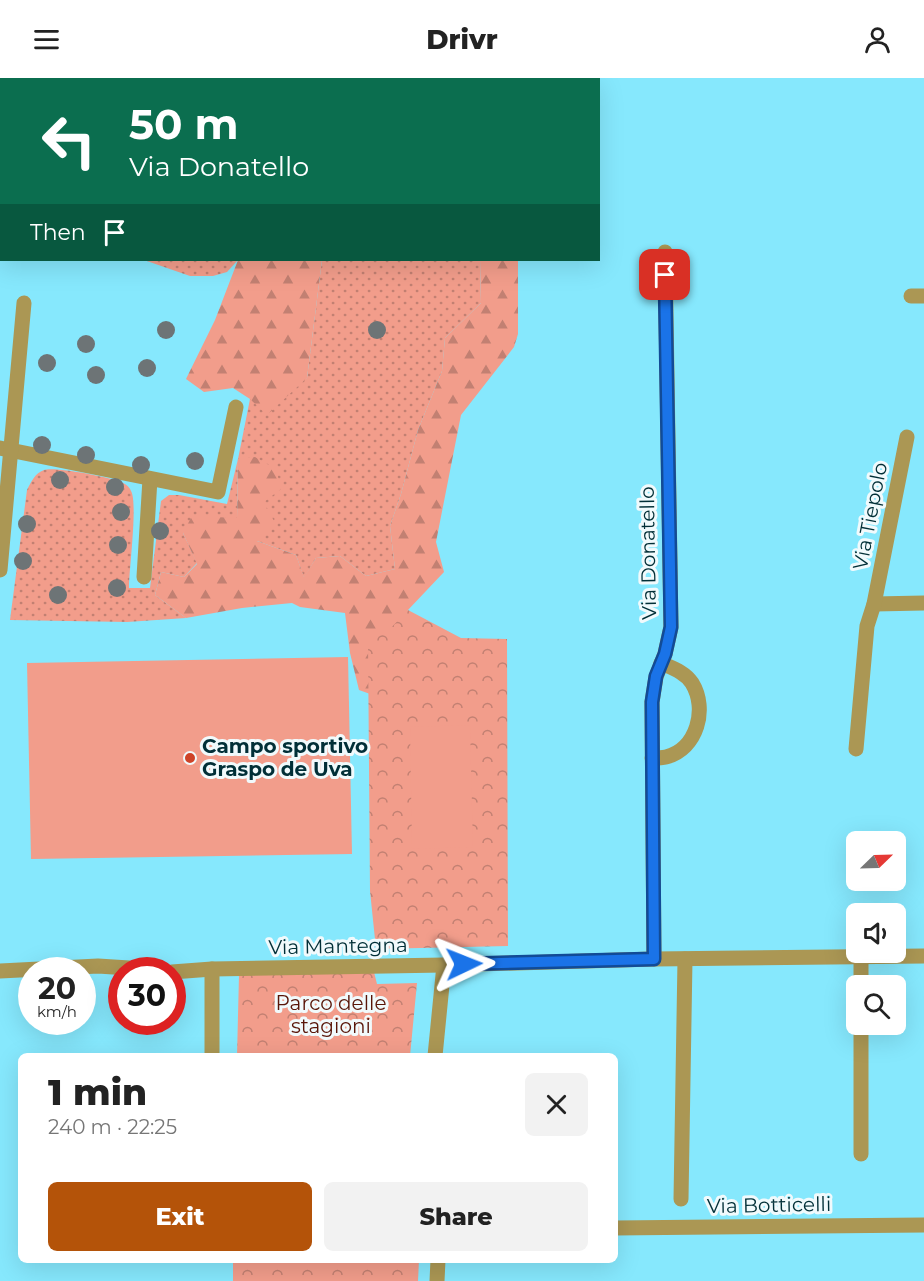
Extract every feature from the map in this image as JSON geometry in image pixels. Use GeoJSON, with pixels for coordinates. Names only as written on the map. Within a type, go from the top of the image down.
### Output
{"type":"FeatureCollection","features":[{"type":"Feature","properties":{"kind":"street","name":"Via Donatello"},"geometry":{"type":"LineString","coordinates":[[654,959],[652,702],[656,676],[665,654],[671,627],[665,252]]}},
{"type":"Feature","properties":{"kind":"street"},"geometry":{"type":"LineString","coordinates":[[0,570],[6,449],[24,303]]}},
{"type":"Feature","properties":{"kind":"street"},"geometry":{"type":"LineString","coordinates":[[6,449],[218,492],[236,407]]}},
{"type":"Feature","properties":{"kind":"street","name":"Via Tiepolo"},"geometry":{"type":"LineString","coordinates":[[856,749],[867,626],[874,604],[907,437]]}},
{"type":"Feature","properties":{"kind":"street"},"geometry":{"type":"LineString","coordinates":[[144,577],[150,478]]}},
{"type":"Feature","properties":{"kind":"street"},"geometry":{"type":"LineString","coordinates":[[874,604],[924,603]]}},
{"type":"Feature","properties":{"kind":"street"},"geometry":{"type":"LineString","coordinates":[[652,758],[666,757],[677,752],[685,746],[699,723],[698,698],[692,683],[682,673],[661,663]]}},
{"type":"Feature","properties":{"kind":"street","name":"Via Mantegna"},"geometry":{"type":"LineString","coordinates":[[906,956],[924,956]]}},
{"type":"Feature","properties":{"kind":"street","name":"Via Mantegna"},"geometry":{"type":"LineString","coordinates":[[186,971],[654,959],[846,957]]}},
{"type":"Feature","properties":{"kind":"street"},"geometry":{"type":"LineString","coordinates":[[681,1199],[685,959]]}},
{"type":"Feature","properties":{"kind":"street"},"geometry":{"type":"LineString","coordinates":[[435,1053],[444,965]]}},
{"type":"Feature","properties":{"kind":"street"},"geometry":{"type":"LineString","coordinates":[[0,971],[108,967]]}},
{"type":"Feature","properties":{"kind":"street"},"geometry":{"type":"LineString","coordinates":[[212,969],[212,1053]]}},
{"type":"Feature","properties":{"kind":"street"},"geometry":{"type":"LineString","coordinates":[[861,1035],[861,1154]]}},
{"type":"Feature","properties":{"kind":"street","name":"Via Botticelli"},"geometry":{"type":"LineString","coordinates":[[618,1228],[924,1225]]}},
{"type":"Feature","properties":{"kind":"street"},"geometry":{"type":"LineString","coordinates":[[437,1281],[438,1263]]}},
{"type":"Feature","properties":{"kind":"green space"},"geometry":{"type":"Polygon","coordinates":[[[147,261],[237,261],[227,272],[213,276],[190,276],[147,261]]]}},
{"type":"Feature","properties":{"kind":"green space"},"geometry":{"type":"Polygon","coordinates":[[[238,261],[322,261],[307,378],[267,415],[250,399],[233,388],[204,392],[186,379],[215,320],[238,261]]]}},
{"type":"Feature","properties":{"kind":"green space"},"geometry":{"type":"Polygon","coordinates":[[[322,261],[480,261],[481,303],[445,338],[442,371],[418,430],[390,526],[395,569],[366,576],[340,556],[316,558],[304,578],[296,555],[257,541],[238,459],[250,399],[307,378],[322,261]]]}},
{"type":"Feature","properties":{"kind":"green space"},"geometry":{"type":"Polygon","coordinates":[[[480,261],[518,261],[518,334],[514,347],[461,415],[436,542],[444,572],[408,610],[384,699],[359,690],[350,653],[345,613],[300,607],[292,603],[242,608],[186,618],[155,595],[161,572],[184,577],[197,564],[183,533],[192,516],[237,518],[238,459],[255,457],[276,469],[281,489],[264,502],[274,521],[257,541],[296,555],[304,577],[316,558],[340,556],[366,576],[395,569],[390,526],[418,430],[442,371],[445,338],[481,303],[480,261]]]}},
{"type":"Feature","properties":{"kind":"green space"},"geometry":{"type":"Polygon","coordinates":[[[238,459],[237,518],[183,533],[197,563],[184,577],[161,572],[155,595],[186,618],[127,622],[10,620],[27,490],[38,473],[50,469],[72,471],[110,479],[128,486],[131,490],[134,509],[129,588],[150,588],[161,501],[169,495],[179,495],[227,504],[238,459]]]}},
{"type":"Feature","properties":{"kind":"green space"},"geometry":{"type":"Polygon","coordinates":[[[408,610],[461,638],[507,639],[508,946],[376,949],[370,891],[368,641],[388,631],[408,610]]]}},
{"type":"Feature","properties":{"kind":"green space","name":"Campo sportivo Graspo de Uva"},"geometry":{"type":"Polygon","coordinates":[[[348,657],[352,854],[31,859],[27,663],[348,657]]]}},
{"type":"Feature","properties":{"kind":"green space"},"geometry":{"type":"Polygon","coordinates":[[[470,725],[473,847],[412,849],[410,727],[470,725]]]}},
{"type":"Feature","properties":{"kind":"green space","name":"Parco delle stagioni"},"geometry":{"type":"Polygon","coordinates":[[[374,972],[377,984],[417,983],[410,1053],[237,1053],[239,975],[374,972]]]}},
{"type":"Feature","properties":{"kind":"green space"},"geometry":{"type":"Polygon","coordinates":[[[233,1263],[419,1263],[418,1281],[233,1281],[233,1263]]]}},
{"type":"Feature","properties":{"kind":"place","name":"Campo sportivo Graspo de Uva"},"geometry":{"type":"Point","coordinates":[190,758]}},
{"type":"Feature","properties":{"kind":"route"},"geometry":{"type":"LineString","coordinates":[[464,964],[654,959],[652,702],[656,676],[665,654],[671,627],[665,275]]}}]}
